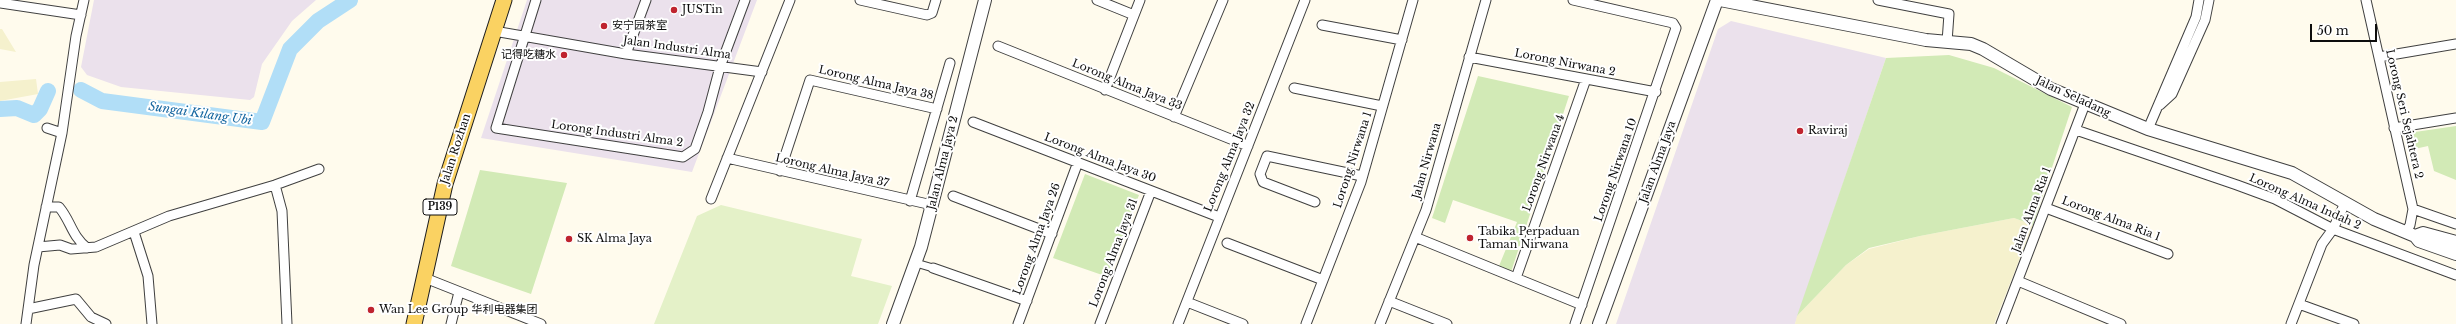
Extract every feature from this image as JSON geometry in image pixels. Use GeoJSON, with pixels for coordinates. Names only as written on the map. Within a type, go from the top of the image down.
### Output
{"type":"FeatureCollection","features":[{"type":"Feature","properties":{"kind":"main road","name":"Jalan Rozhan"},"geometry":{"type":"LineString","coordinates":[[414,324],[444,184],[504,0]]}},
{"type":"Feature","properties":{"kind":"street"},"geometry":{"type":"LineString","coordinates":[[26,324],[38,247],[62,133],[84,0]]}},
{"type":"Feature","properties":{"kind":"street"},"geometry":{"type":"LineString","coordinates":[[525,37],[536,0]]}},
{"type":"Feature","properties":{"kind":"street"},"geometry":{"type":"LineString","coordinates":[[626,54],[646,0]]}},
{"type":"Feature","properties":{"kind":"street","name":"Lorong Industri Alma 2"},"geometry":{"type":"LineString","coordinates":[[525,37],[496,128],[683,158],[695,149],[708,112],[720,67],[746,0]]}},
{"type":"Feature","properties":{"kind":"street"},"geometry":{"type":"LineString","coordinates":[[711,199],[790,0]]}},
{"type":"Feature","properties":{"kind":"street"},"geometry":{"type":"LineString","coordinates":[[860,0],[927,15],[932,13],[936,0]]}},
{"type":"Feature","properties":{"kind":"street","name":"Jalan Alma Jaya 2"},"geometry":{"type":"LineString","coordinates":[[893,324],[916,262],[985,0]]}},
{"type":"Feature","properties":{"kind":"street"},"geometry":{"type":"LineString","coordinates":[[1097,0],[1134,15]]}},
{"type":"Feature","properties":{"kind":"street"},"geometry":{"type":"LineString","coordinates":[[1105,90],[1140,0]]}},
{"type":"Feature","properties":{"kind":"street"},"geometry":{"type":"LineString","coordinates":[[1174,117],[1223,0]]}},
{"type":"Feature","properties":{"kind":"street","name":"Lorong Alma Jaya 32"},"geometry":{"type":"LineString","coordinates":[[1178,324],[1305,0]]}},
{"type":"Feature","properties":{"kind":"street","name":"Lorong Nirwana 1"},"geometry":{"type":"LineString","coordinates":[[1306,324],[1362,176],[1414,0]]}},
{"type":"Feature","properties":{"kind":"street","name":"Jalan Nirwana"},"geometry":{"type":"LineString","coordinates":[[1380,324],[1426,210],[1486,0]]}},
{"type":"Feature","properties":{"kind":"street","name":"Lorong Nirwana 10"},"geometry":{"type":"LineString","coordinates":[[1573,0],[1673,23],[1675,34],[1575,324]]}},
{"type":"Feature","properties":{"kind":"street","name":"Jalan Alma Jaya"},"geometry":{"type":"LineString","coordinates":[[1599,324],[1717,0]]}},
{"type":"Feature","properties":{"kind":"street","name":"Jalan Seladang"},"geometry":{"type":"LineString","coordinates":[[1720,0],[1947,42],[1971,44],[1983,48],[2051,90],[2148,129],[2292,173],[2374,219],[2410,234],[2419,241],[2456,254]]}},
{"type":"Feature","properties":{"kind":"street"},"geometry":{"type":"LineString","coordinates":[[1878,0],[1949,14],[1947,42]]}},
{"type":"Feature","properties":{"kind":"street"},"geometry":{"type":"LineString","coordinates":[[2148,129],[2160,105],[2196,16],[2199,0]]}},
{"type":"Feature","properties":{"kind":"street"},"geometry":{"type":"LineString","coordinates":[[2160,105],[2172,94],[2205,20],[2209,0]]}},
{"type":"Feature","properties":{"kind":"street","name":"Lorong Seri Sejahtera 2"},"geometry":{"type":"LineString","coordinates":[[2366,0],[2413,209],[2410,234]]}},
{"type":"Feature","properties":{"kind":"street"},"geometry":{"type":"LineString","coordinates":[[0,11],[4,3],[81,15]]}},
{"type":"Feature","properties":{"kind":"street"},"geometry":{"type":"LineString","coordinates":[[1322,25],[1402,40]]}},
{"type":"Feature","properties":{"kind":"street","name":"Jalan Industri Alma"},"geometry":{"type":"LineString","coordinates":[[494,31],[626,54],[762,72]]}},
{"type":"Feature","properties":{"kind":"street"},"geometry":{"type":"LineString","coordinates":[[2379,57],[2456,44]]}},
{"type":"Feature","properties":{"kind":"street","name":"Lorong Alma Jaya 33"},"geometry":{"type":"LineString","coordinates":[[998,46],[1248,146]]}},
{"type":"Feature","properties":{"kind":"street","name":"Lorong Nirwana 2"},"geometry":{"type":"LineString","coordinates":[[1469,57],[1656,92]]}},
{"type":"Feature","properties":{"kind":"street"},"geometry":{"type":"LineString","coordinates":[[910,200],[950,63]]}},
{"type":"Feature","properties":{"kind":"street","name":"Lorong Nirwana 4"},"geometry":{"type":"LineString","coordinates":[[1516,278],[1586,79]]}},
{"type":"Feature","properties":{"kind":"street","name":"Lorong Alma Jaya 38"},"geometry":{"type":"LineString","coordinates":[[780,171],[810,80],[937,109]]}},
{"type":"Feature","properties":{"kind":"street"},"geometry":{"type":"LineString","coordinates":[[1294,88],[1382,106]]}},
{"type":"Feature","properties":{"kind":"street","name":"Jalan Alma Ria 1"},"geometry":{"type":"LineString","coordinates":[[2001,324],[2085,104]]}},
{"type":"Feature","properties":{"kind":"street"},"geometry":{"type":"LineString","coordinates":[[2394,128],[2456,118]]}},
{"type":"Feature","properties":{"kind":"street","name":"Lorong Alma Jaya 30"},"geometry":{"type":"LineString","coordinates":[[973,122],[1219,217]]}},
{"type":"Feature","properties":{"kind":"street"},"geometry":{"type":"LineString","coordinates":[[47,128],[62,133]]}},
{"type":"Feature","properties":{"kind":"street","name":"Lorong Alma Indah 2"},"geometry":{"type":"LineString","coordinates":[[2076,130],[2268,197],[2333,229],[2456,275]]}},
{"type":"Feature","properties":{"kind":"street"},"geometry":{"type":"LineString","coordinates":[[1315,202],[1263,182],[1260,174],[1267,156],[1362,176]]}},
{"type":"Feature","properties":{"kind":"street","name":"Lorong Alma Jaya 37"},"geometry":{"type":"LineString","coordinates":[[727,158],[932,205]]}},
{"type":"Feature","properties":{"kind":"street","name":"Lorong Alma Jaya 26"},"geometry":{"type":"LineString","coordinates":[[1018,324],[1078,162]]}},
{"type":"Feature","properties":{"kind":"street"},"geometry":{"type":"LineString","coordinates":[[38,247],[60,244],[71,249],[87,248],[113,241],[169,216],[275,185],[319,169]]}},
{"type":"Feature","properties":{"kind":"street"},"geometry":{"type":"LineString","coordinates":[[275,185],[282,211],[287,324]]}},
{"type":"Feature","properties":{"kind":"street","name":"Lorong Alma Jaya 31"},"geometry":{"type":"LineString","coordinates":[[1100,324],[1151,191]]}},
{"type":"Feature","properties":{"kind":"street"},"geometry":{"type":"LineString","coordinates":[[953,196],[1052,234]]}},
{"type":"Feature","properties":{"kind":"street"},"geometry":{"type":"LineString","coordinates":[[2291,324],[2322,244],[2333,229],[2345,202]]}},
{"type":"Feature","properties":{"kind":"street"},"geometry":{"type":"LineString","coordinates":[[46,207],[59,206],[66,215],[74,237],[87,248]]}},
{"type":"Feature","properties":{"kind":"street","name":"Lorong Alma Ria 1"},"geometry":{"type":"LineString","coordinates":[[2046,208],[2168,254]]}},
{"type":"Feature","properties":{"kind":"street"},"geometry":{"type":"LineString","coordinates":[[2413,209],[2456,224]]}},
{"type":"Feature","properties":{"kind":"street"},"geometry":{"type":"LineString","coordinates":[[134,232],[148,276],[152,324]]}},
{"type":"Feature","properties":{"kind":"street","name":"Jalan Seladang"},"geometry":{"type":"LineString","coordinates":[[2410,234],[2428,233],[2456,242]]}},
{"type":"Feature","properties":{"kind":"street"},"geometry":{"type":"LineString","coordinates":[[1415,237],[1582,305]]}},
{"type":"Feature","properties":{"kind":"street"},"geometry":{"type":"LineString","coordinates":[[1227,243],[1323,280]]}},
{"type":"Feature","properties":{"kind":"street"},"geometry":{"type":"LineString","coordinates":[[916,262],[1027,301]]}},
{"type":"Feature","properties":{"kind":"street"},"geometry":{"type":"LineString","coordinates":[[425,278],[541,324]]}},
{"type":"Feature","properties":{"kind":"street"},"geometry":{"type":"LineString","coordinates":[[2018,280],[2121,324]]}},
{"type":"Feature","properties":{"kind":"street"},"geometry":{"type":"LineString","coordinates":[[451,324],[460,292]]}},
{"type":"Feature","properties":{"kind":"street"},"geometry":{"type":"LineString","coordinates":[[28,309],[76,299],[91,317],[106,324]]}},
{"type":"Feature","properties":{"kind":"street"},"geometry":{"type":"LineString","coordinates":[[1389,301],[1447,324]]}},
{"type":"Feature","properties":{"kind":"street"},"geometry":{"type":"LineString","coordinates":[[1187,302],[1243,324]]}},
{"type":"Feature","properties":{"kind":"street"},"geometry":{"type":"LineString","coordinates":[[2299,304],[2354,324]]}},
{"type":"Feature","properties":{"kind":"shaded area"},"geometry":{"type":"Polygon","coordinates":[[[94,0],[316,0],[292,21],[262,64],[254,97],[250,100],[121,87],[87,75],[81,67],[94,0]]]}},
{"type":"Feature","properties":{"kind":"shaded area"},"geometry":{"type":"Polygon","coordinates":[[[527,0],[757,0],[692,172],[481,138],[527,0]]]}},
{"type":"Feature","properties":{"kind":"shaded area"},"geometry":{"type":"Polygon","coordinates":[[[1731,21],[1886,58],[1795,324],[1616,324],[1718,29],[1731,21]]]}},
{"type":"Feature","properties":{"kind":"shaded area"},"geometry":{"type":"Polygon","coordinates":[[[0,29],[2,29],[16,52],[0,49],[0,29]]]}},
{"type":"Feature","properties":{"kind":"shaded area"},"geometry":{"type":"Polygon","coordinates":[[[36,79],[38,94],[0,101],[0,82],[36,79]]]}},
{"type":"Feature","properties":{"kind":"shaded area"},"geometry":{"type":"Polygon","coordinates":[[[2014,218],[2033,225],[1994,324],[1795,324],[1797,316],[1846,265],[1869,249],[1920,236],[2014,218]]]}},
{"type":"Feature","properties":{"kind":"green space"},"geometry":{"type":"Polygon","coordinates":[[[1949,55],[1994,68],[2072,107],[2033,225],[2014,218],[1920,236],[1869,248],[1846,265],[1797,316],[1886,58],[1949,55]]]}},
{"type":"Feature","properties":{"kind":"green space"},"geometry":{"type":"Polygon","coordinates":[[[1478,76],[1569,96],[1511,272],[1499,266],[1517,222],[1453,200],[1445,223],[1432,218],[1478,76]]]}},
{"type":"Feature","properties":{"kind":"green space"},"geometry":{"type":"Polygon","coordinates":[[[2456,126],[2456,180],[2434,171],[2428,146],[2410,150],[2407,141],[2415,132],[2456,126]]]}},
{"type":"Feature","properties":{"kind":"green space"},"geometry":{"type":"Polygon","coordinates":[[[480,170],[567,183],[531,294],[451,266],[480,170]]]}},
{"type":"Feature","properties":{"kind":"green space"},"geometry":{"type":"Polygon","coordinates":[[[1085,174],[1139,195],[1108,277],[1053,258],[1085,174]]]}},
{"type":"Feature","properties":{"kind":"green space"},"geometry":{"type":"Polygon","coordinates":[[[721,205],[862,239],[851,276],[892,286],[878,324],[654,324],[697,216],[721,205]]]}},
{"type":"Feature","properties":{"kind":"waterway","name":"Sungai Kilang Ubi"},"geometry":{"type":"LineString","coordinates":[[81,90],[102,101],[262,122],[290,49],[318,21],[350,0]]}},
{"type":"Feature","properties":{"kind":"waterway","name":"Sungai Kilang Ubi"},"geometry":{"type":"LineString","coordinates":[[0,109],[17,108],[34,115],[40,109],[48,91]]}},
{"type":"Feature","properties":{"kind":"place","name":"JUSTin"},"geometry":{"type":"Point","coordinates":[674,10]}},
{"type":"Feature","properties":{"kind":"place","name":"安宁园茶室"},"geometry":{"type":"Point","coordinates":[604,26]}},
{"type":"Feature","properties":{"kind":"place","name":"记得吃糖水"},"geometry":{"type":"Point","coordinates":[564,55]}},
{"type":"Feature","properties":{"kind":"place","name":"Raviraj"},"geometry":{"type":"Point","coordinates":[1800,131]}},
{"type":"Feature","properties":{"kind":"place","name":"Tabika Perpaduan Taman Nirwana"},"geometry":{"type":"Point","coordinates":[1470,238]}},
{"type":"Feature","properties":{"kind":"place","name":"SK Alma Jaya"},"geometry":{"type":"Point","coordinates":[569,239]}},
{"type":"Feature","properties":{"kind":"place","name":"Wan Lee Group 华利电器集团"},"geometry":{"type":"Point","coordinates":[371,310]}}]}
